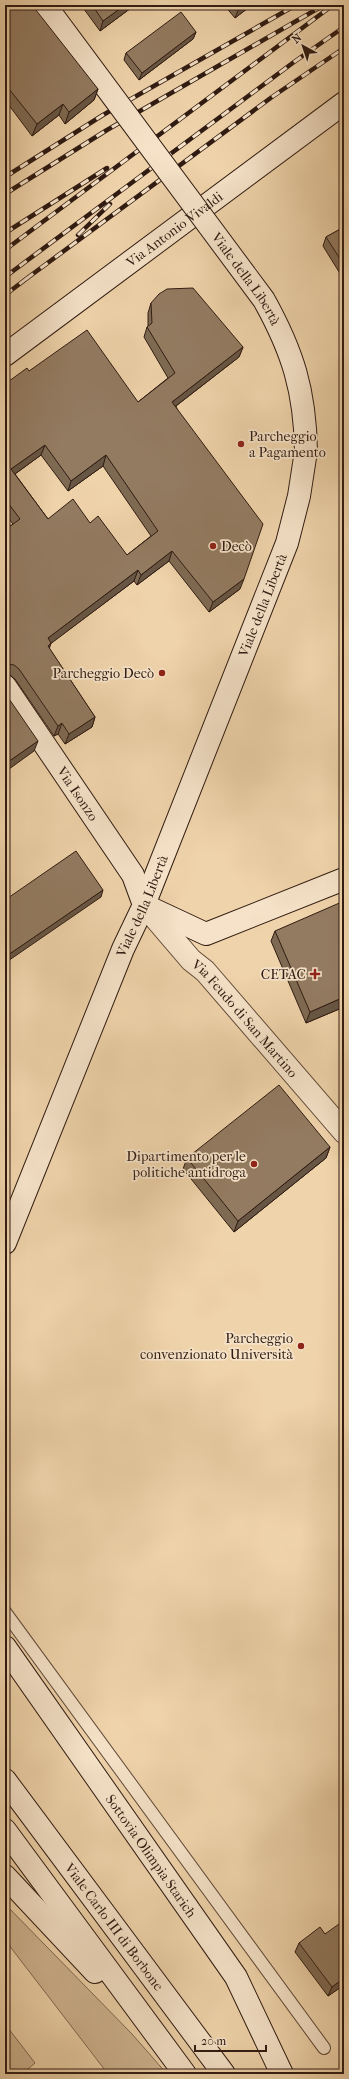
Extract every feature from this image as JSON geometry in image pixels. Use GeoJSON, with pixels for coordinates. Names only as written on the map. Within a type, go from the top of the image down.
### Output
{"type":"FeatureCollection","features":[{"type":"Feature","properties":{"kind":"street","name":"Viale della Libertà"},"geometry":{"type":"LineString","coordinates":[[5,1243],[122,949],[144,905],[287,543],[299,496],[306,451],[305,419],[300,386],[282,331],[264,300],[45,5]]}},
{"type":"Feature","properties":{"kind":"street","name":"Via Antonio Vivaldi"},"geometry":{"type":"LineString","coordinates":[[5,355],[344,103]]}},
{"type":"Feature","properties":{"kind":"street","name":"Via Isonzo"},"geometry":{"type":"LineString","coordinates":[[5,686],[133,875],[144,905]]}},
{"type":"Feature","properties":{"kind":"street"},"geometry":{"type":"LineString","coordinates":[[144,905],[206,934],[344,879]]}},
{"type":"Feature","properties":{"kind":"street","name":"Via Feudo di San Martino"},"geometry":{"type":"LineString","coordinates":[[144,905],[191,960],[205,971],[344,1132]]}},
{"type":"Feature","properties":{"kind":"street","name":"Sottovia Olimpia Starich"},"geometry":{"type":"LineString","coordinates":[[5,1647],[236,1977],[282,2074]]}},
{"type":"Feature","properties":{"kind":"street","name":"Viale Carlo III di Borbone"},"geometry":{"type":"LineString","coordinates":[[5,1780],[224,2074]]}},
{"type":"Feature","properties":{"kind":"street"},"geometry":{"type":"LineString","coordinates":[[5,1830],[185,2074]]}},
{"type":"Feature","properties":{"kind":"street"},"geometry":{"type":"LineString","coordinates":[[5,1876],[163,2044]]}},
{"type":"Feature","properties":{"kind":"lane"},"geometry":{"type":"LineString","coordinates":[[5,1612],[324,2048]]}},
{"type":"Feature","properties":{"kind":"shaded area"},"geometry":{"type":"Polygon","coordinates":[[[5,1904],[132,2034],[167,2074],[108,2074],[5,1940],[5,1904]]]}},
{"type":"Feature","properties":{"kind":"shaded area"},"geometry":{"type":"Polygon","coordinates":[[[5,2024],[35,2063],[22,2074],[5,2074],[5,2024]]]}},
{"type":"Feature","properties":{"kind":"building"},"geometry":{"type":"Polygon","coordinates":[[[5,5],[32,5],[98,89],[69,112],[63,104],[37,124],[5,84],[5,5]]]}},
{"type":"Feature","properties":{"kind":"building"},"geometry":{"type":"Polygon","coordinates":[[[92,5],[125,5],[103,21],[92,5]]]}},
{"type":"Feature","properties":{"kind":"building"},"geometry":{"type":"Polygon","coordinates":[[[181,12],[196,32],[142,73],[126,53],[181,12]]]}},
{"type":"Feature","properties":{"kind":"building"},"geometry":{"type":"Polygon","coordinates":[[[344,227],[344,265],[326,237],[344,227]]]}},
{"type":"Feature","properties":{"kind":"building"},"geometry":{"type":"Polygon","coordinates":[[[193,288],[243,347],[172,402],[263,524],[244,579],[213,602],[172,551],[141,575],[138,570],[48,638],[51,643],[48,646],[95,717],[69,734],[62,723],[58,726],[19,669],[14,665],[5,664],[5,530],[20,519],[5,499],[5,384],[27,368],[29,371],[87,330],[138,402],[175,373],[147,327],[152,323],[151,303],[159,294],[167,289],[193,288]],[[45,445],[11,469],[48,519],[73,499],[90,523],[98,516],[127,555],[158,531],[106,455],[71,481],[45,445]]]}},
{"type":"Feature","properties":{"kind":"building"},"geometry":{"type":"Polygon","coordinates":[[[5,693],[38,741],[5,764],[5,693]]]}},
{"type":"Feature","properties":{"kind":"building"},"geometry":{"type":"Polygon","coordinates":[[[76,851],[103,890],[5,957],[5,900],[76,851]]]}},
{"type":"Feature","properties":{"kind":"building","name":"CETAC"},"geometry":{"type":"Polygon","coordinates":[[[344,901],[344,997],[310,1012],[275,931],[344,901]]]}},
{"type":"Feature","properties":{"kind":"building","name":"Dipartimento per le politiche antidroga"},"geometry":{"type":"Polygon","coordinates":[[[279,1085],[330,1147],[238,1221],[187,1158],[279,1085]]]}},
{"type":"Feature","properties":{"kind":"building"},"geometry":{"type":"Polygon","coordinates":[[[339,1924],[344,1931],[344,1978],[332,1987],[299,1943],[320,1927],[325,1934],[339,1924]]]}},
{"type":"Feature","properties":{"kind":"railway"},"geometry":{"type":"LineString","coordinates":[[5,177],[103,115],[296,5]]}},
{"type":"Feature","properties":{"kind":"railway"},"geometry":{"type":"LineString","coordinates":[[5,194],[107,130],[324,5]]}},
{"type":"Feature","properties":{"kind":"railway"},"geometry":{"type":"LineString","coordinates":[[5,250],[333,5]]}},
{"type":"Feature","properties":{"kind":"railway"},"geometry":{"type":"LineString","coordinates":[[5,277],[294,62],[344,27]]}},
{"type":"Feature","properties":{"kind":"railway"},"geometry":{"type":"LineString","coordinates":[[26,279],[272,97],[344,48]]}},
{"type":"Feature","properties":{"kind":"railway"},"geometry":{"type":"LineString","coordinates":[[5,233],[107,168]]}},
{"type":"Feature","properties":{"kind":"railway"},"geometry":{"type":"LineString","coordinates":[[78,235],[110,204]]}},
{"type":"Feature","properties":{"kind":"railway"},"geometry":{"type":"LineString","coordinates":[[5,295],[30,276]]}},
{"type":"Feature","properties":{"kind":"place","name":"Parcheggio a Pagamento"},"geometry":{"type":"Point","coordinates":[241,444]}},
{"type":"Feature","properties":{"kind":"place","name":"Decò"},"geometry":{"type":"Point","coordinates":[213,546]}},
{"type":"Feature","properties":{"kind":"place","name":"Parcheggio Decò"},"geometry":{"type":"Point","coordinates":[162,673]}},
{"type":"Feature","properties":{"kind":"place","name":"CETAC"},"geometry":{"type":"Point","coordinates":[315,974]}},
{"type":"Feature","properties":{"kind":"place","name":"Dipartimento per le politiche antidroga"},"geometry":{"type":"Point","coordinates":[254,1164]}},
{"type":"Feature","properties":{"kind":"place","name":"Parcheggio convenzionato Università"},"geometry":{"type":"Point","coordinates":[301,1346]}}]}
